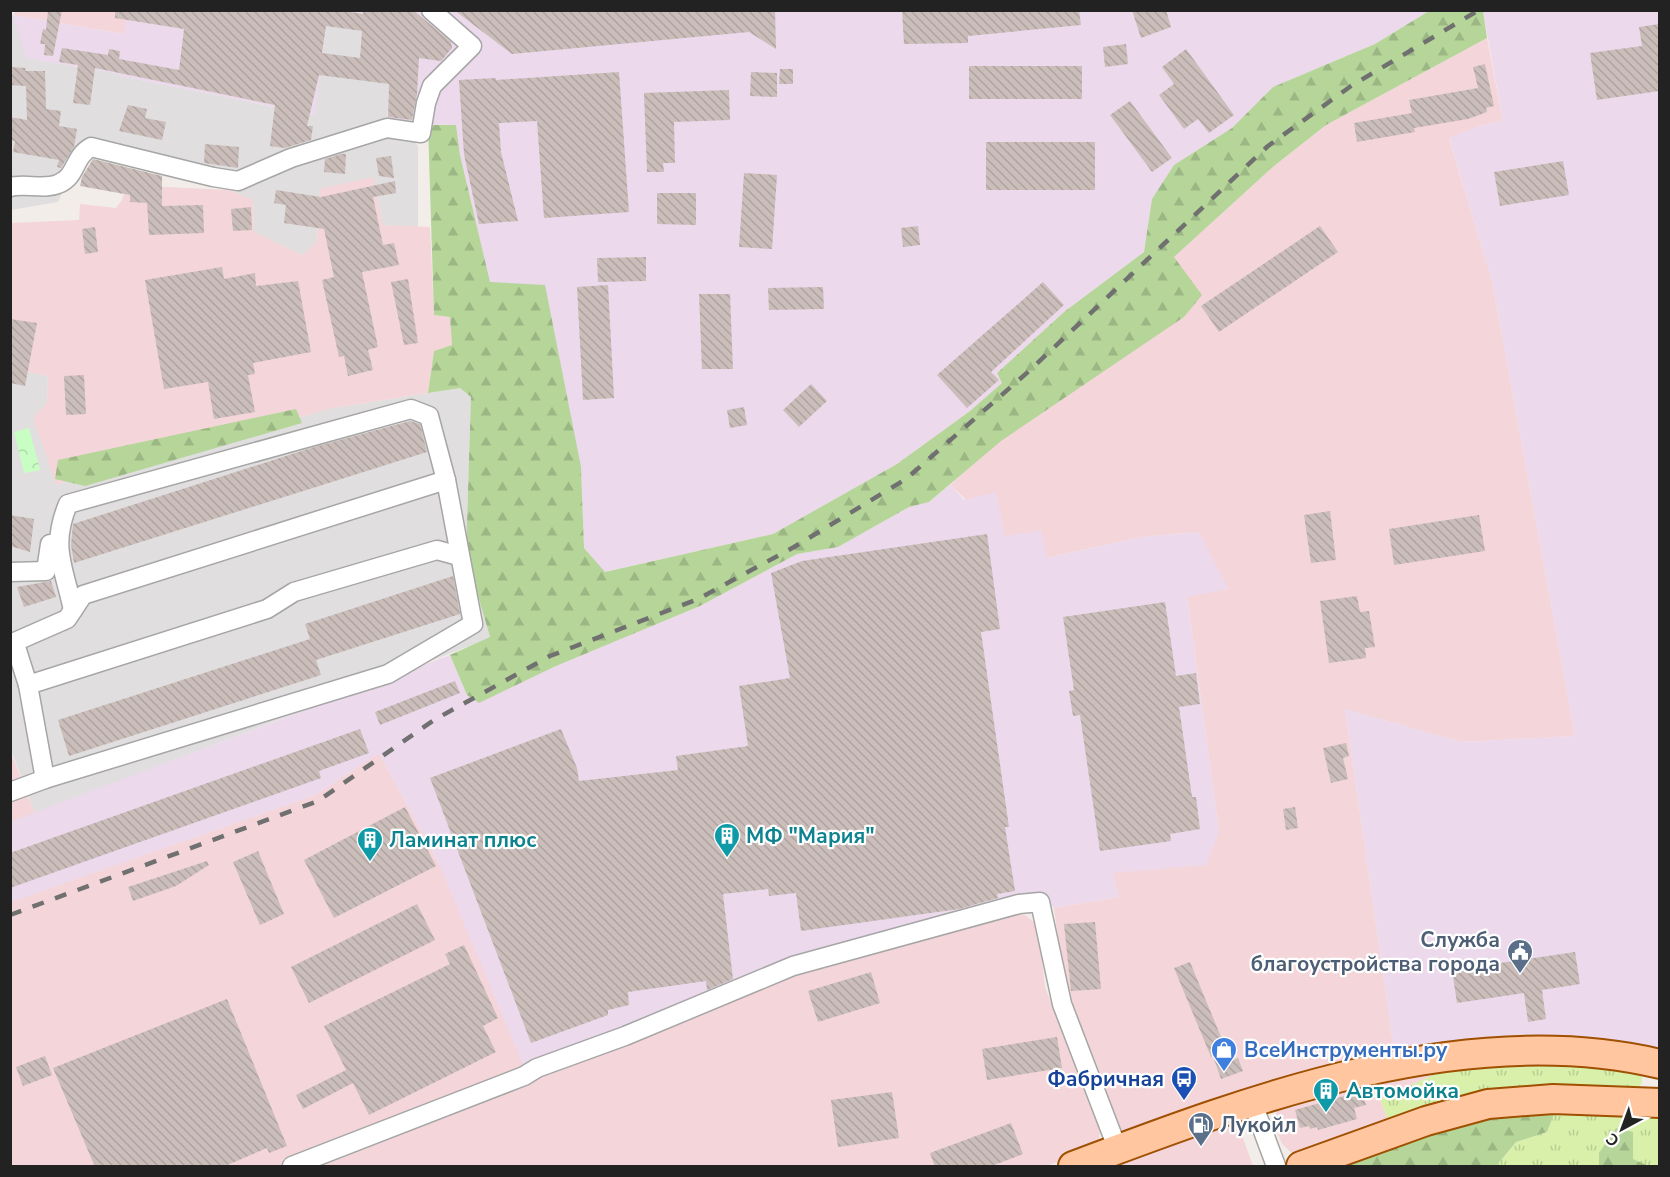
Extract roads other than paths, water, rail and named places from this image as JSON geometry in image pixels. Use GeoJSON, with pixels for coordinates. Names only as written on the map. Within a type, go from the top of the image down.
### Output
{"type":"FeatureCollection","features":[{"type":"Feature","properties":{"kind":"main road"},"geometry":{"type":"LineString","coordinates":[[1073,1167],[1253,1104],[1365,1073],[1471,1054],[1556,1050],[1631,1057],[1659,1064]]}},
{"type":"Feature","properties":{"kind":"main road"},"geometry":{"type":"LineString","coordinates":[[1301,1167],[1426,1121],[1488,1104],[1553,1099],[1658,1097]]}},
{"type":"Feature","properties":{"kind":"street"},"geometry":{"type":"LineString","coordinates":[[10,187],[21,184],[55,186],[72,173],[80,153],[91,147],[238,181],[291,158],[387,128],[421,133],[426,103],[432,86],[472,46],[431,10]]}},
{"type":"Feature","properties":{"kind":"street"},"geometry":{"type":"LineString","coordinates":[[10,792],[45,779],[388,674],[473,624],[446,480],[429,416],[411,409],[68,504],[57,545],[73,610]]}},
{"type":"Feature","properties":{"kind":"street"},"geometry":{"type":"LineString","coordinates":[[45,779],[28,685],[13,644],[68,619],[83,595],[446,480]]}},
{"type":"Feature","properties":{"kind":"street"},"geometry":{"type":"LineString","coordinates":[[10,572],[46,571],[50,544]]}},
{"type":"Feature","properties":{"kind":"street"},"geometry":{"type":"LineString","coordinates":[[28,685],[267,609],[294,592],[437,550],[459,556]]}},
{"type":"Feature","properties":{"kind":"street"},"geometry":{"type":"LineString","coordinates":[[292,1167],[525,1076],[537,1068],[625,1036],[793,966],[1019,904],[1040,902],[1062,1004],[1118,1150]]}},
{"type":"Feature","properties":{"kind":"street"},"geometry":{"type":"LineString","coordinates":[[1253,1104],[1276,1167]]}},
{"type":"Feature","properties":{"kind":"railway"},"geometry":{"type":"LineString","coordinates":[[10,915],[318,801],[434,720],[550,656],[698,599],[794,547],[906,479],[1029,371],[1268,146],[1351,86],[1479,10]]}},
{"type":"Feature","properties":{"kind":"place","name":"МФ \"Мария\""},"geometry":{"type":"Point","coordinates":[727,859]}},
{"type":"Feature","properties":{"kind":"place","name":"Ламинат плюс"},"geometry":{"type":"Point","coordinates":[370,863]}},
{"type":"Feature","properties":{"kind":"place","name":"Служба благоустройства города"},"geometry":{"type":"Point","coordinates":[1520,975]}},
{"type":"Feature","properties":{"kind":"place","name":"ВсеИнструменты.ру"},"geometry":{"type":"Point","coordinates":[1224,1073]}},
{"type":"Feature","properties":{"kind":"place","name":"Фабричная"},"geometry":{"type":"Point","coordinates":[1184,1102]}},
{"type":"Feature","properties":{"kind":"place","name":"Автомойка"},"geometry":{"type":"Point","coordinates":[1326,1114]}},
{"type":"Feature","properties":{"kind":"place","name":"Лукойл"},"geometry":{"type":"Point","coordinates":[1201,1148]}}]}
